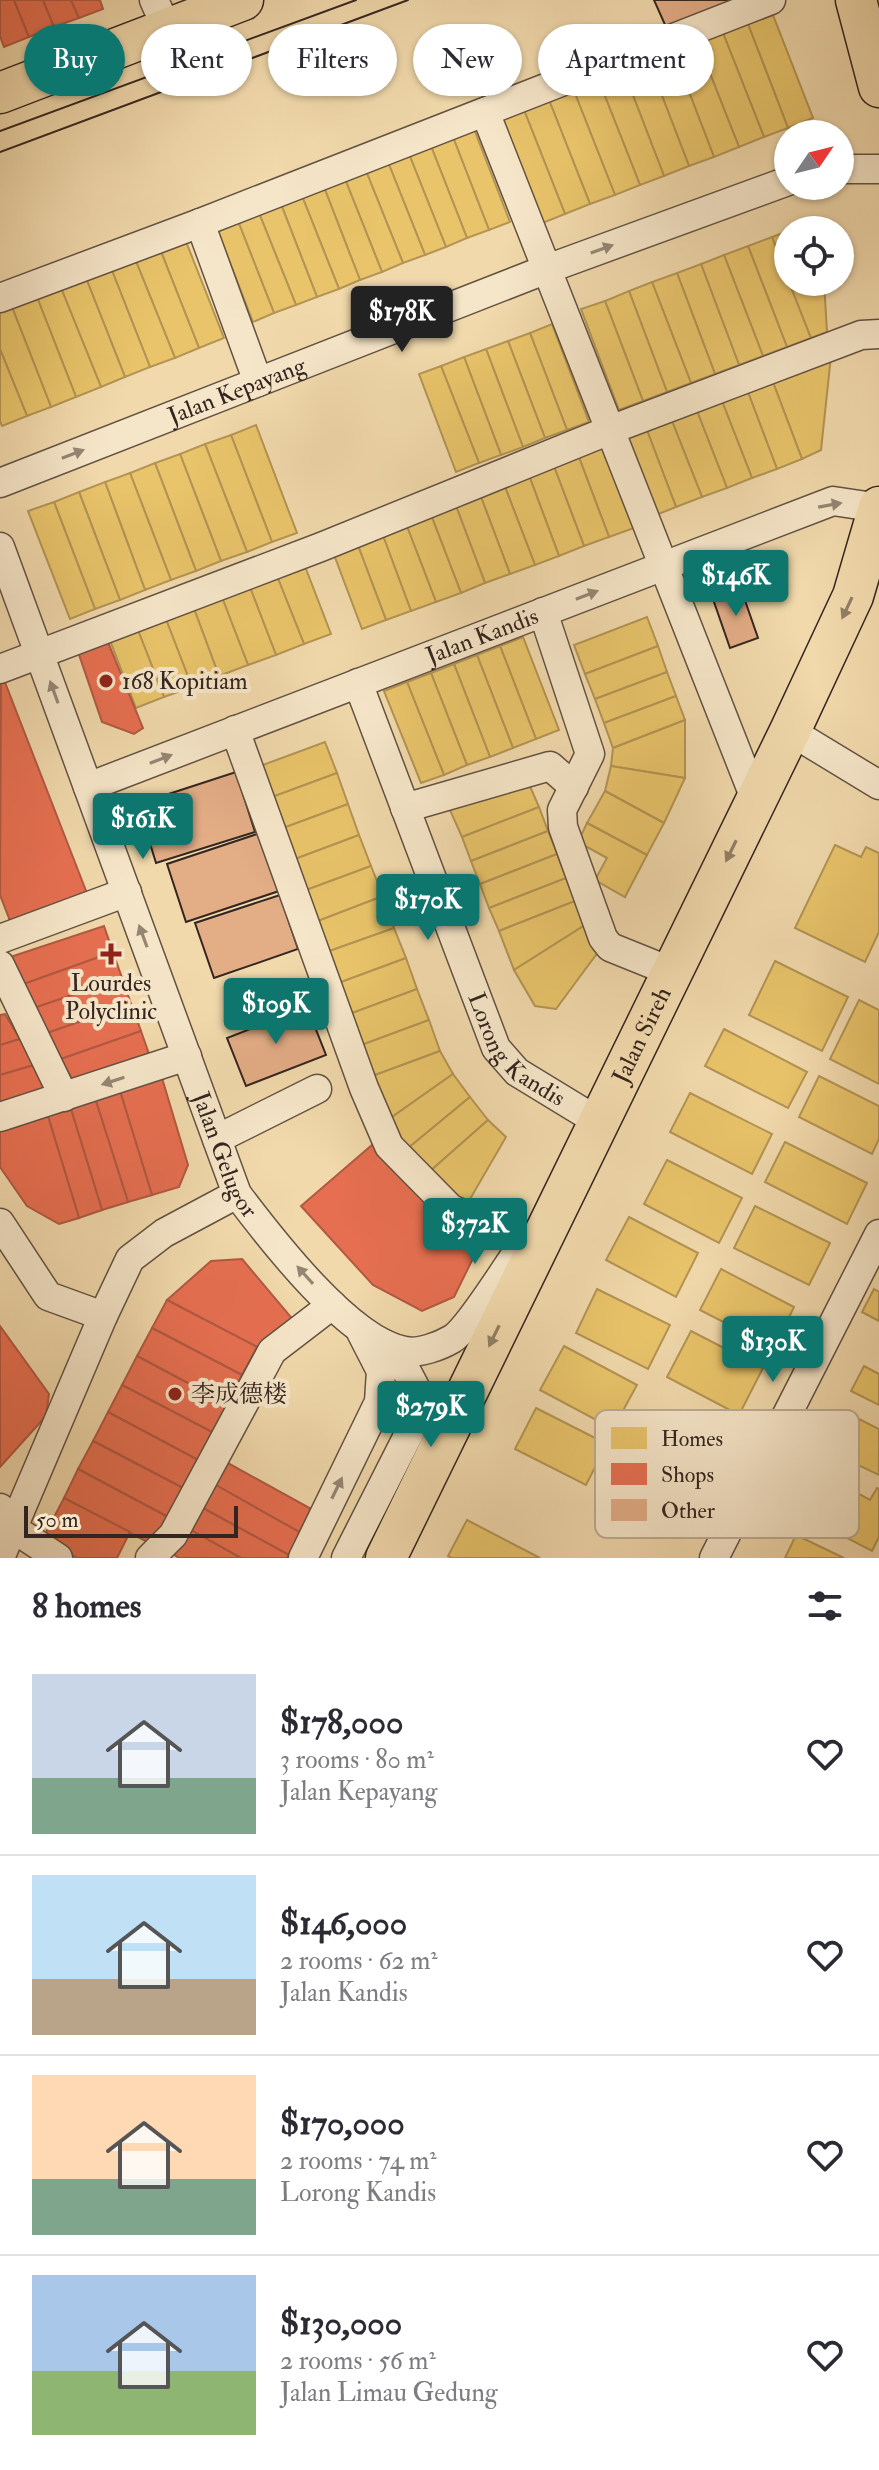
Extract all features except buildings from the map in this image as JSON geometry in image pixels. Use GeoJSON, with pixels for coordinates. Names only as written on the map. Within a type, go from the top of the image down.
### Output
{"type":"FeatureCollection","features":[{"type":"Feature","properties":{"kind":"highway"},"geometry":{"type":"LineString","coordinates":[[856,0],[879,87]]}},
{"type":"Feature","properties":{"kind":"highway"},"geometry":{"type":"LineString","coordinates":[[125,34],[161,15],[225,3]]}},
{"type":"Feature","properties":{"kind":"highway"},"geometry":{"type":"LineString","coordinates":[[0,93],[24,84]]}},
{"type":"Feature","properties":{"kind":"highway","name":"Jalan Sireh"},"geometry":{"type":"LineString","coordinates":[[386,1558],[790,731],[853,596],[879,507]]}},
{"type":"Feature","properties":{"kind":"street"},"geometry":{"type":"LineString","coordinates":[[0,298],[771,0]]}},
{"type":"Feature","properties":{"kind":"street"},"geometry":{"type":"LineString","coordinates":[[0,101],[24,88]]}},
{"type":"Feature","properties":{"kind":"street"},"geometry":{"type":"LineString","coordinates":[[485,112],[756,801]]}},
{"type":"Feature","properties":{"kind":"street"},"geometry":{"type":"LineString","coordinates":[[854,169],[879,169]]}},
{"type":"Feature","properties":{"kind":"street","name":"Jalan Kepayang"},"geometry":{"type":"LineString","coordinates":[[0,483],[547,269],[774,186]]}},
{"type":"Feature","properties":{"kind":"street"},"geometry":{"type":"LineString","coordinates":[[200,223],[258,382]]}},
{"type":"Feature","properties":{"kind":"street"},"geometry":{"type":"LineString","coordinates":[[0,669],[321,547],[610,430],[861,335],[879,334]]}},
{"type":"Feature","properties":{"kind":"street","name":"Jalan Kandis"},"geometry":{"type":"LineString","coordinates":[[88,787],[833,501],[879,507]]}},
{"type":"Feature","properties":{"kind":"street","name":"Jalan Gelugor"},"geometry":{"type":"LineString","coordinates":[[0,547],[237,1194],[332,1305],[373,1338]]}},
{"type":"Feature","properties":{"kind":"street"},"geometry":{"type":"LineString","coordinates":[[543,612],[590,754],[562,810],[563,827],[603,938],[610,947],[672,972]]}},
{"type":"Feature","properties":{"kind":"street","name":"Lorong Kandis"},"geometry":{"type":"LineString","coordinates":[[358,683],[496,1048],[517,1072],[599,1122]]}},
{"type":"Feature","properties":{"kind":"street"},"geometry":{"type":"LineString","coordinates":[[235,730],[364,1088],[389,1146],[451,1209],[526,1240]]}},
{"type":"Feature","properties":{"kind":"street"},"geometry":{"type":"LineString","coordinates":[[790,731],[879,785]]}},
{"type":"Feature","properties":{"kind":"street"},"geometry":{"type":"LineString","coordinates":[[405,808],[550,766],[574,787]]}},
{"type":"Feature","properties":{"kind":"street"},"geometry":{"type":"LineString","coordinates":[[0,939],[127,892]]}},
{"type":"Feature","properties":{"kind":"street"},"geometry":{"type":"LineString","coordinates":[[0,965],[64,1097]]}},
{"type":"Feature","properties":{"kind":"street"},"geometry":{"type":"LineString","coordinates":[[0,1117],[187,1056]]}},
{"type":"Feature","properties":{"kind":"street"},"geometry":{"type":"LineString","coordinates":[[217,1139],[317,1089]]}},
{"type":"Feature","properties":{"kind":"street"},"geometry":{"type":"LineString","coordinates":[[0,1558],[7,1518],[130,1259],[164,1233],[237,1194]]}},
{"type":"Feature","properties":{"kind":"street"},"geometry":{"type":"LineString","coordinates":[[373,1338],[407,1352],[431,1348],[454,1338],[563,1195]]}},
{"type":"Feature","properties":{"kind":"street"},"geometry":{"type":"LineString","coordinates":[[0,1223],[48,1296],[103,1316]]}},
{"type":"Feature","properties":{"kind":"street"},"geometry":{"type":"LineString","coordinates":[[789,1410],[879,1234]]}},
{"type":"Feature","properties":{"kind":"street"},"geometry":{"type":"LineString","coordinates":[[150,1558],[173,1535],[272,1351],[332,1305]]}},
{"type":"Feature","properties":{"kind":"street"},"geometry":{"type":"LineString","coordinates":[[303,1558],[379,1402],[381,1371],[373,1338]]}},
{"type":"Feature","properties":{"kind":"street"},"geometry":{"type":"LineString","coordinates":[[346,1558],[416,1420],[417,1391],[407,1372],[373,1338]]}},
{"type":"Feature","properties":{"kind":"street"},"geometry":{"type":"LineString","coordinates":[[7,1518],[58,1558]]}},
{"type":"Feature","properties":{"kind":"street"},"geometry":{"type":"LineString","coordinates":[[714,1558],[724,1538]]}},
{"type":"Feature","properties":{"kind":"tram line"},"geometry":{"type":"LineString","coordinates":[[0,131],[356,0]]}},
{"type":"Feature","properties":{"kind":"tram line"},"geometry":{"type":"LineString","coordinates":[[0,152],[408,0]]}},
{"type":"Feature","properties":{"kind":"place","name":"168 Kopitiam"},"geometry":{"type":"Point","coordinates":[106,681]}},
{"type":"Feature","properties":{"kind":"place","name":"Lourdes Polyclinic"},"geometry":{"type":"Point","coordinates":[111,954]}},
{"type":"Feature","properties":{"kind":"place","name":"李成德楼"},"geometry":{"type":"Point","coordinates":[175,1394]}}]}
